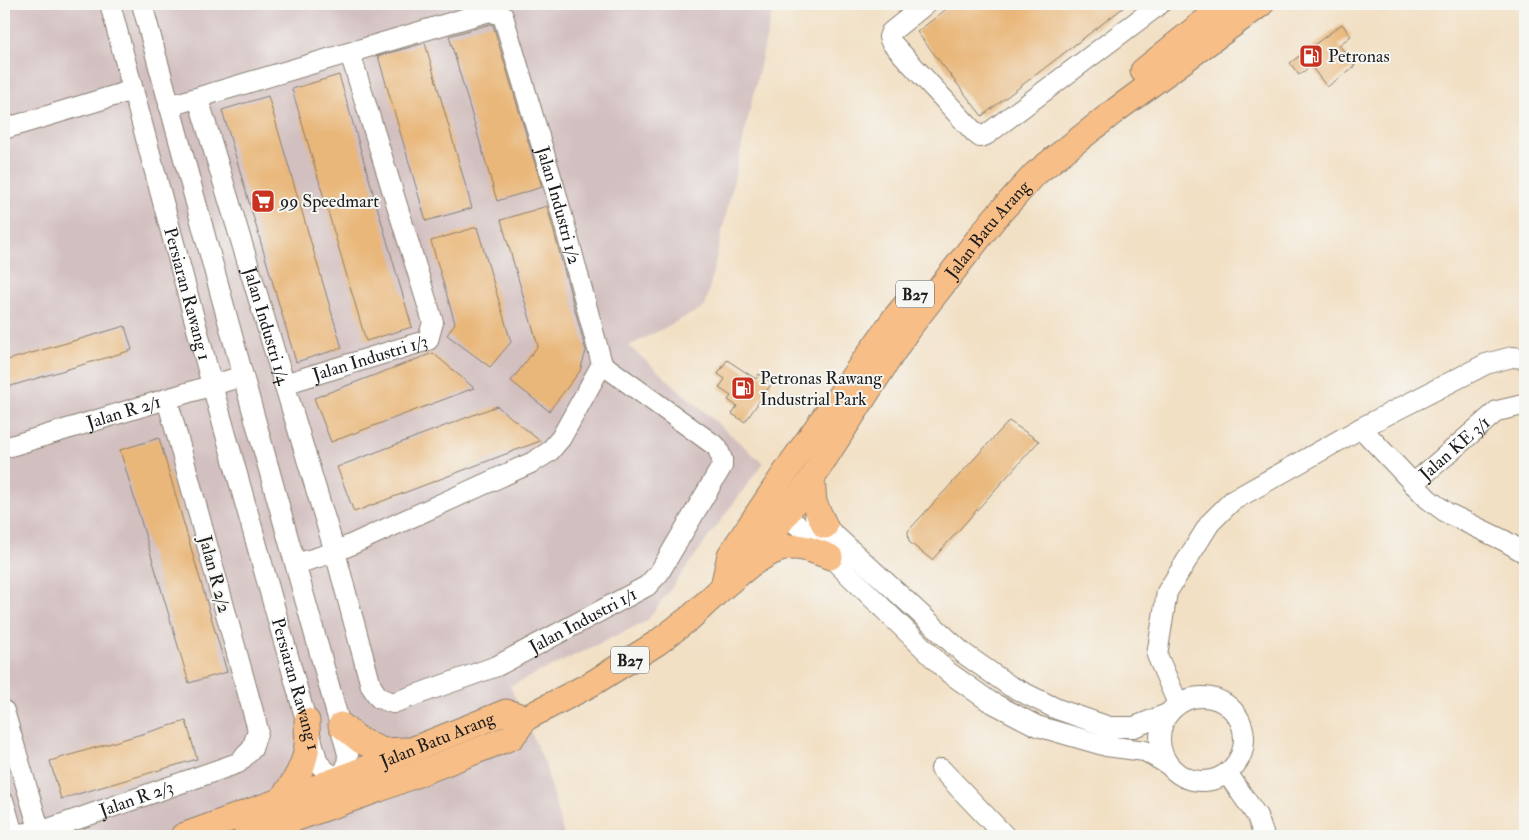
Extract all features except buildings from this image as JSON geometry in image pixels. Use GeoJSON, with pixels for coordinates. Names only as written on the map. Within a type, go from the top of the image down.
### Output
{"type":"FeatureCollection","features":[{"type":"Feature","properties":{"kind":"main road","name":"Jalan Batu Arang"},"geometry":{"type":"LineString","coordinates":[[722,587],[730,555],[770,495],[894,319],[984,214],[1026,169],[1226,4]]}},
{"type":"Feature","properties":{"kind":"main road","name":"Jalan Batu Arang"},"geometry":{"type":"LineString","coordinates":[[183,836],[339,779],[506,712],[526,718],[593,683],[657,643],[691,617],[722,587],[750,565],[812,478],[908,329],[992,220],[1034,174],[1116,110],[1261,4]]}},
{"type":"Feature","properties":{"kind":"main road"},"geometry":{"type":"LineString","coordinates":[[812,478],[814,503],[825,526]]}},
{"type":"Feature","properties":{"kind":"main road"},"geometry":{"type":"LineString","coordinates":[[750,565],[776,550],[792,547],[807,548],[830,557]]}},
{"type":"Feature","properties":{"kind":"main road"},"geometry":{"type":"LineString","coordinates":[[246,836],[377,790],[512,737],[526,718]]}},
{"type":"Feature","properties":{"kind":"main road"},"geometry":{"type":"LineString","coordinates":[[280,801],[293,785],[303,763],[307,745],[306,721]]}},
{"type":"Feature","properties":{"kind":"main road"},"geometry":{"type":"LineString","coordinates":[[341,725],[361,741],[383,750],[409,750]]}},
{"type":"Feature","properties":{"kind":"main road"},"geometry":{"type":"LineString","coordinates":[[318,811],[331,794],[339,779],[355,788],[377,790]]}},
{"type":"Feature","properties":{"kind":"street","name":"Persiaran Rawang 1"},"geometry":{"type":"LineString","coordinates":[[110,4],[212,385],[318,763],[327,772],[339,779],[347,766],[348,754],[341,725],[242,376],[142,4]]}},
{"type":"Feature","properties":{"kind":"street"},"geometry":{"type":"LineString","coordinates":[[926,4],[891,32],[889,37],[891,42],[975,134],[980,137],[986,135],[1160,4]]}},
{"type":"Feature","properties":{"kind":"street","name":"Jalan Industri 1/2"},"geometry":{"type":"LineString","coordinates":[[169,106],[490,11],[503,16],[556,193],[602,364]]}},
{"type":"Feature","properties":{"kind":"street","name":"Jalan Industri 1/3"},"geometry":{"type":"LineString","coordinates":[[284,384],[428,340],[433,322],[350,53]]}},
{"type":"Feature","properties":{"kind":"street"},"geometry":{"type":"LineString","coordinates":[[4,129],[133,90]]}},
{"type":"Feature","properties":{"kind":"street","name":"Jalan Industri 1/4"},"geometry":{"type":"LineString","coordinates":[[198,98],[335,552]]}},
{"type":"Feature","properties":{"kind":"street"},"geometry":{"type":"LineString","coordinates":[[1173,709],[1157,655],[1167,592],[1210,523],[1232,501],[1361,428],[1486,364],[1512,357],[1525,358]]}},
{"type":"Feature","properties":{"kind":"street"},"geometry":{"type":"LineString","coordinates":[[296,564],[335,552],[533,462],[549,452],[561,438],[602,364]]}},
{"type":"Feature","properties":{"kind":"street","name":"Jalan Industri 1/1"},"geometry":{"type":"LineString","coordinates":[[335,552],[371,686],[379,698],[393,703],[497,666],[647,586],[659,573],[722,466],[722,458],[717,447],[602,364]]}},
{"type":"Feature","properties":{"kind":"street","name":"Jalan R 2/1"},"geometry":{"type":"LineString","coordinates":[[4,448],[242,376]]}},
{"type":"Feature","properties":{"kind":"street","name":"Jalan R 2/2"},"geometry":{"type":"LineString","coordinates":[[167,399],[258,730],[252,749]]}},
{"type":"Feature","properties":{"kind":"street","name":"Jalan KE 3/1"},"geometry":{"type":"LineString","coordinates":[[1413,484],[1497,411],[1522,405],[1525,406]]}},
{"type":"Feature","properties":{"kind":"street"},"geometry":{"type":"LineString","coordinates":[[1361,428],[1428,499],[1447,513],[1505,541],[1525,553]]}},
{"type":"Feature","properties":{"kind":"street"},"geometry":{"type":"LineString","coordinates":[[770,495],[790,510],[825,526],[963,653],[1010,686],[1057,709],[1109,727],[1134,727],[1173,709],[1191,698],[1206,696],[1220,700],[1232,709],[1240,720],[1244,734],[1243,749],[1237,762],[1227,773],[1215,779],[1202,782],[1188,780],[1177,774],[1167,764],[1145,751],[1106,746],[1037,726],[989,701],[948,672],[800,527],[790,510]]}},
{"type":"Feature","properties":{"kind":"street"},"geometry":{"type":"LineString","coordinates":[[1167,764],[1161,752],[1159,739],[1161,726],[1173,709]]}},
{"type":"Feature","properties":{"kind":"street"},"geometry":{"type":"LineString","coordinates":[[4,711],[40,832]]}},
{"type":"Feature","properties":{"kind":"street","name":"Jalan R 2/3"},"geometry":{"type":"LineString","coordinates":[[8,835],[40,832],[238,763],[252,749]]}},
{"type":"Feature","properties":{"kind":"street"},"geometry":{"type":"LineString","coordinates":[[942,769],[1005,836]]}},
{"type":"Feature","properties":{"kind":"street"},"geometry":{"type":"LineString","coordinates":[[1227,773],[1257,816],[1264,836]]}},
{"type":"Feature","properties":{"kind":"street"},"geometry":{"type":"LineString","coordinates":[[4,803],[8,835]]}},
{"type":"Feature","properties":{"kind":"shaded area"},"geometry":{"type":"Polygon","coordinates":[[[4,4],[774,4],[705,307],[629,346],[763,463],[647,621],[510,686],[545,764],[564,836],[4,836],[4,4]]]}},
{"type":"Feature","properties":{"kind":"place","name":"Petronas"},"geometry":{"type":"Point","coordinates":[1311,56]}},
{"type":"Feature","properties":{"kind":"place","name":"99 Speedmart"},"geometry":{"type":"Point","coordinates":[263,201]}},
{"type":"Feature","properties":{"kind":"place","name":"Petronas Rawang Industrial Park"},"geometry":{"type":"Point","coordinates":[743,388]}}]}
